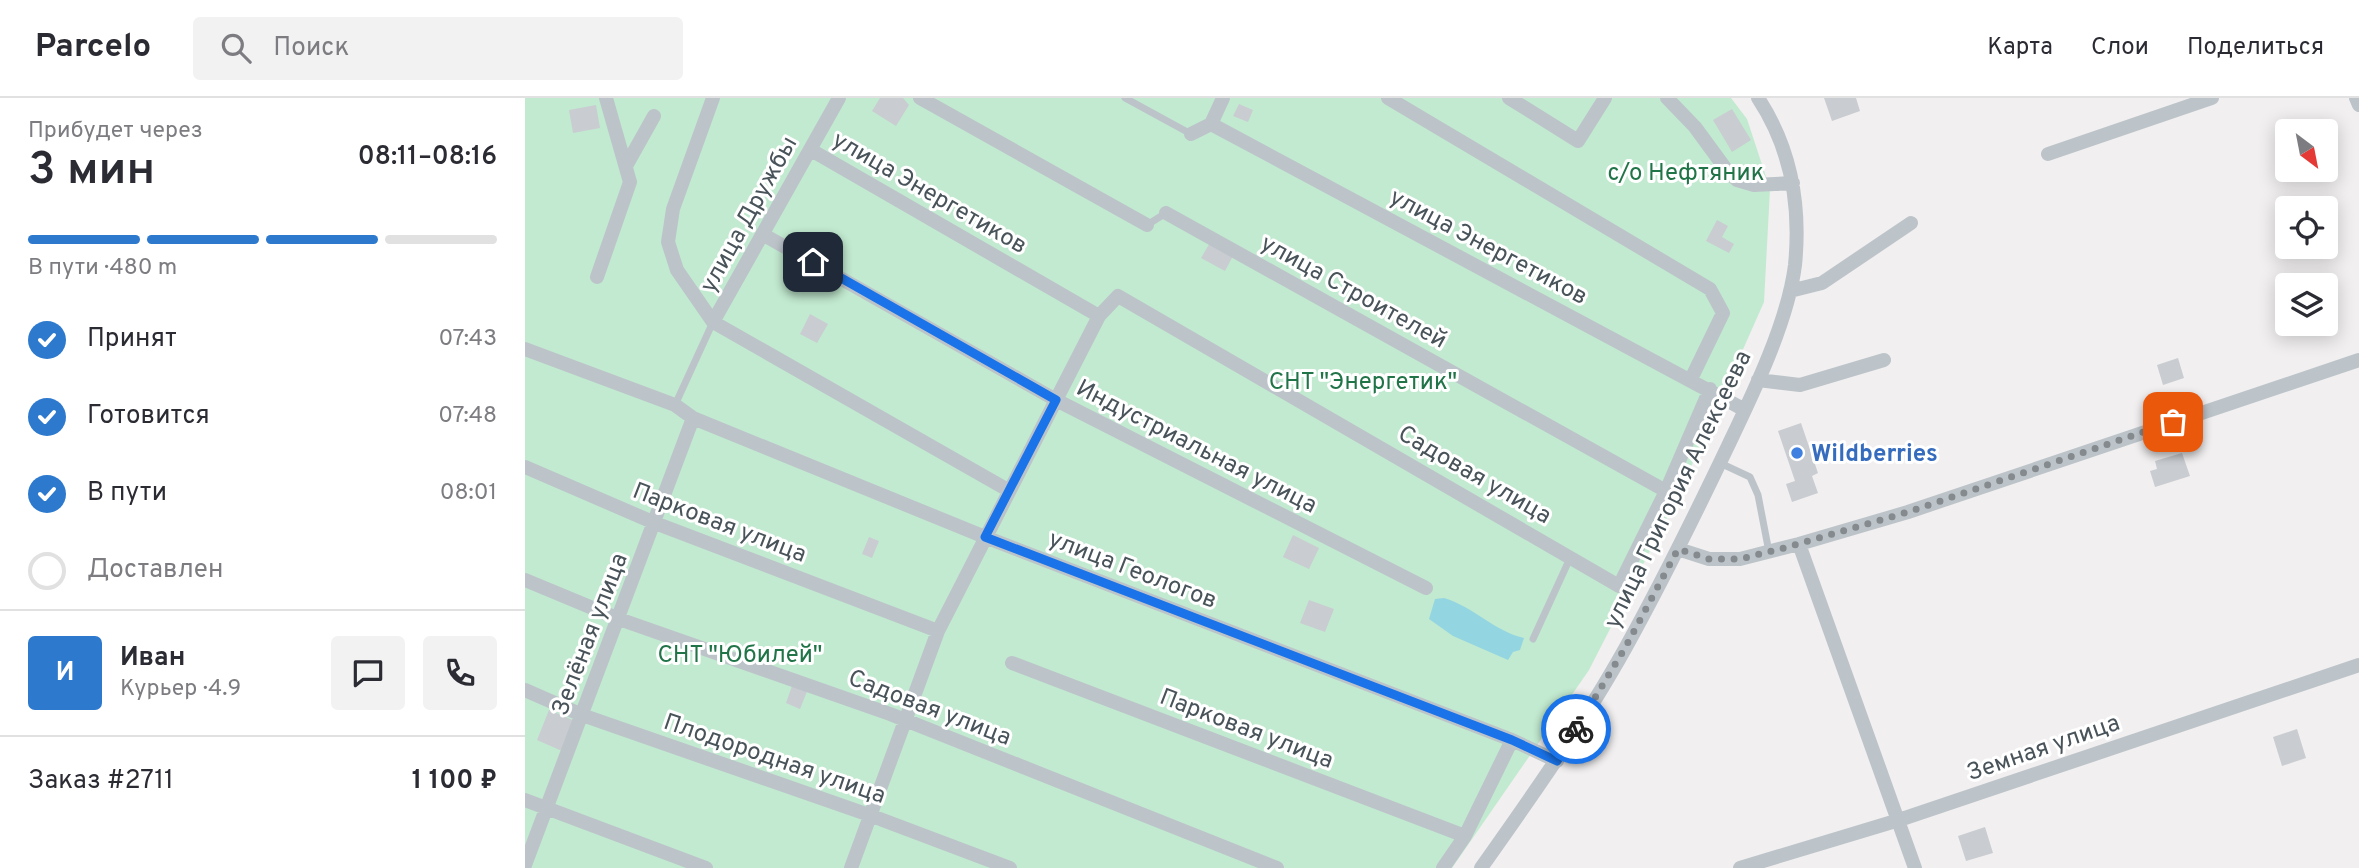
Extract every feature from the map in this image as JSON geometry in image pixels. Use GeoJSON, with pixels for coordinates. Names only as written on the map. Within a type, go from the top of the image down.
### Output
{"type":"FeatureCollection","features":[{"type":"Feature","properties":{"kind":"street"},"geometry":{"type":"LineString","coordinates":[[597,276],[630,181],[606,98]]}},
{"type":"Feature","properties":{"kind":"street","name":"улица Дружбы"},"geometry":{"type":"LineString","coordinates":[[713,98],[673,209],[668,242],[677,270],[713,322],[839,98]]}},
{"type":"Feature","properties":{"kind":"street"},"geometry":{"type":"LineString","coordinates":[[920,98],[1147,225]]}},
{"type":"Feature","properties":{"kind":"street"},"geometry":{"type":"LineString","coordinates":[[1191,134],[1211,124],[1223,98]]}},
{"type":"Feature","properties":{"kind":"street"},"geometry":{"type":"LineString","coordinates":[[1388,98],[1710,289],[1723,313],[1691,379]]}},
{"type":"Feature","properties":{"kind":"street"},"geometry":{"type":"LineString","coordinates":[[1509,98],[1578,141],[1605,98]]}},
{"type":"Feature","properties":{"kind":"street"},"geometry":{"type":"LineString","coordinates":[[1667,98],[1695,127],[1728,173],[1737,180],[1754,185],[1793,183]]}},
{"type":"Feature","properties":{"kind":"street","name":"улица Григория Алексеева"},"geometry":{"type":"LineString","coordinates":[[1481,868],[1557,761],[1625,648],[1678,549],[1758,380],[1790,291],[1795,244],[1793,183],[1782,142],[1758,98]]}},
{"type":"Feature","properties":{"kind":"street"},"geometry":{"type":"LineString","coordinates":[[2048,155],[2212,98]]}},
{"type":"Feature","properties":{"kind":"street"},"geometry":{"type":"LineString","coordinates":[[2357,98],[2359,105]]}},
{"type":"Feature","properties":{"kind":"street"},"geometry":{"type":"LineString","coordinates":[[626,166],[654,116]]}},
{"type":"Feature","properties":{"kind":"street","name":"улица Энергетиков"},"geometry":{"type":"LineString","coordinates":[[1211,124],[1745,410]]}},
{"type":"Feature","properties":{"kind":"street","name":"улица Энергетиков"},"geometry":{"type":"LineString","coordinates":[[811,150],[1099,317]]}},
{"type":"Feature","properties":{"kind":"street","name":"улица Строителей"},"geometry":{"type":"LineString","coordinates":[[1166,213],[1666,491]]}},
{"type":"Feature","properties":{"kind":"street"},"geometry":{"type":"LineString","coordinates":[[1790,291],[1822,283],[1911,223]]}},
{"type":"Feature","properties":{"kind":"street"},"geometry":{"type":"LineString","coordinates":[[764,234],[1056,400],[938,631],[851,868]]}},
{"type":"Feature","properties":{"kind":"street","name":"Индустриальная улица"},"geometry":{"type":"LineString","coordinates":[[1118,296],[1099,317],[1056,400],[1426,588]]}},
{"type":"Feature","properties":{"kind":"street","name":"Садовая улица"},"geometry":{"type":"LineString","coordinates":[[1118,296],[1571,555],[1619,586],[1666,491],[1710,389]]}},
{"type":"Feature","properties":{"kind":"street"},"geometry":{"type":"LineString","coordinates":[[713,322],[1008,490]]}},
{"type":"Feature","properties":{"kind":"street","name":"улица Геологов"},"geometry":{"type":"LineString","coordinates":[[525,349],[675,405],[694,418],[1512,740],[1557,761]]}},
{"type":"Feature","properties":{"kind":"street"},"geometry":{"type":"LineString","coordinates":[[1678,549],[1709,559],[1740,559],[1799,544],[1908,512],[2359,359]]}},
{"type":"Feature","properties":{"kind":"street"},"geometry":{"type":"LineString","coordinates":[[1758,380],[1800,385],[1884,360]]}},
{"type":"Feature","properties":{"kind":"street","name":"Зелёная улица"},"geometry":{"type":"LineString","coordinates":[[525,865],[549,809],[694,418]]}},
{"type":"Feature","properties":{"kind":"street","name":"Парковая улица"},"geometry":{"type":"LineString","coordinates":[[525,467],[655,523],[938,631]]}},
{"type":"Feature","properties":{"kind":"street"},"geometry":{"type":"LineString","coordinates":[[1799,544],[1915,868]]}},
{"type":"Feature","properties":{"kind":"street","name":"Садовая улица"},"geometry":{"type":"LineString","coordinates":[[525,580],[619,619],[779,673],[906,721],[1277,868]]}},
{"type":"Feature","properties":{"kind":"street","name":"Парковая улица"},"geometry":{"type":"LineString","coordinates":[[1012,663],[1465,836]]}},
{"type":"Feature","properties":{"kind":"street","name":"Земная улица"},"geometry":{"type":"LineString","coordinates":[[1740,868],[1899,820],[2359,665]]}},
{"type":"Feature","properties":{"kind":"street","name":"Плодородная улица"},"geometry":{"type":"LineString","coordinates":[[525,690],[582,715],[872,816],[1010,868]]}},
{"type":"Feature","properties":{"kind":"street"},"geometry":{"type":"LineString","coordinates":[[1443,868],[1465,836],[1512,740]]}},
{"type":"Feature","properties":{"kind":"street"},"geometry":{"type":"LineString","coordinates":[[525,800],[706,868]]}},
{"type":"Feature","properties":{"kind":"lane"},"geometry":{"type":"LineString","coordinates":[[1125,98],[1191,134]]}},
{"type":"Feature","properties":{"kind":"lane"},"geometry":{"type":"LineString","coordinates":[[1147,225],[1166,213]]}},
{"type":"Feature","properties":{"kind":"lane"},"geometry":{"type":"LineString","coordinates":[[675,405],[713,322]]}},
{"type":"Feature","properties":{"kind":"lane"},"geometry":{"type":"LineString","coordinates":[[1720,463],[1750,477],[1758,495],[1769,552]]}},
{"type":"Feature","properties":{"kind":"lane"},"geometry":{"type":"LineString","coordinates":[[1533,639],[1571,555]]}},
{"type":"Feature","properties":{"kind":"green space"},"geometry":{"type":"Polygon","coordinates":[[[525,98],[1731,98],[1747,119],[1770,189],[1764,302],[1678,496],[1589,670],[1452,868],[525,868],[525,98]]]}},
{"type":"Feature","properties":{"kind":"water"},"geometry":{"type":"Polygon","coordinates":[[[1444,598],[1513,635],[1524,638],[1520,650],[1513,652],[1508,660],[1453,636],[1429,619],[1435,599],[1444,598]]]}},
{"type":"Feature","properties":{"kind":"building"},"geometry":{"type":"Polygon","coordinates":[[[880,98],[903,98],[909,105],[896,126],[872,111],[880,98]]]}},
{"type":"Feature","properties":{"kind":"building"},"geometry":{"type":"Polygon","coordinates":[[[1824,98],[1856,98],[1860,111],[1832,121],[1824,98]]]}},
{"type":"Feature","properties":{"kind":"building"},"geometry":{"type":"Polygon","coordinates":[[[1239,104],[1253,110],[1248,122],[1233,116],[1239,104]]]}},
{"type":"Feature","properties":{"kind":"building"},"geometry":{"type":"Polygon","coordinates":[[[596,105],[600,128],[573,133],[569,110],[596,105]]]}},
{"type":"Feature","properties":{"kind":"building"},"geometry":{"type":"Polygon","coordinates":[[[1732,109],[1751,140],[1732,152],[1713,120],[1732,109]]]}},
{"type":"Feature","properties":{"kind":"building"},"geometry":{"type":"Polygon","coordinates":[[[1717,220],[1728,226],[1722,237],[1734,244],[1729,253],[1706,241],[1717,220]]]}},
{"type":"Feature","properties":{"kind":"building"},"geometry":{"type":"Polygon","coordinates":[[[1211,241],[1234,254],[1225,271],[1201,258],[1211,241]]]}},
{"type":"Feature","properties":{"kind":"building"},"geometry":{"type":"Polygon","coordinates":[[[810,314],[828,324],[817,343],[800,334],[810,314]]]}},
{"type":"Feature","properties":{"kind":"building"},"geometry":{"type":"Polygon","coordinates":[[[2178,358],[2184,378],[2163,385],[2157,365],[2178,358]]]}},
{"type":"Feature","properties":{"kind":"building"},"geometry":{"type":"Polygon","coordinates":[[[1801,423],[1818,473],[1812,476],[1818,493],[1792,502],[1786,484],[1795,481],[1778,431],[1801,423]]]}},
{"type":"Feature","properties":{"kind":"building"},"geometry":{"type":"Polygon","coordinates":[[[2182,453],[2190,476],[2155,487],[2150,471],[2157,469],[2155,461],[2182,453]]]}},
{"type":"Feature","properties":{"kind":"building"},"geometry":{"type":"Polygon","coordinates":[[[1293,535],[1319,548],[1309,569],[1283,557],[1293,535]]]}},
{"type":"Feature","properties":{"kind":"building"},"geometry":{"type":"Polygon","coordinates":[[[869,537],[879,541],[872,558],[862,554],[869,537]]]}},
{"type":"Feature","properties":{"kind":"building"},"geometry":{"type":"Polygon","coordinates":[[[1309,600],[1334,609],[1325,632],[1300,623],[1309,600]]]}},
{"type":"Feature","properties":{"kind":"building"},"geometry":{"type":"Polygon","coordinates":[[[793,683],[808,689],[800,709],[786,703],[793,683]]]}},
{"type":"Feature","properties":{"kind":"building"},"geometry":{"type":"Polygon","coordinates":[[[549,710],[575,721],[562,751],[537,740],[549,710]]]}},
{"type":"Feature","properties":{"kind":"building"},"geometry":{"type":"Polygon","coordinates":[[[2297,729],[2306,758],[2282,766],[2273,737],[2297,729]]]}},
{"type":"Feature","properties":{"kind":"building"},"geometry":{"type":"Polygon","coordinates":[[[1985,827],[1993,853],[1966,861],[1958,836],[1985,827]]]}},
{"type":"Feature","properties":{"kind":"way so far"},"geometry":{"type":"LineString","coordinates":[[1576,729],[1625,648],[1678,549],[1709,559],[1740,559],[1784,548],[1908,512],[2173,422]]}},
{"type":"Feature","properties":{"kind":"place","name":"Wildberries"},"geometry":{"type":"Point","coordinates":[1797,453]}},
{"type":"Feature","properties":{"kind":"route"},"geometry":{"type":"LineString","coordinates":[[813,262],[1056,400],[985,537],[1512,740],[1557,761],[1576,729]]}},
{"type":"Feature","properties":{"kind":"park label","name":"с/о Нефтяник"},"geometry":{"type":"Point","coordinates":[1686,172]}},
{"type":"Feature","properties":{"kind":"park label","name":"СНТ \"Энергетик\""},"geometry":{"type":"Point","coordinates":[1363,381]}},
{"type":"Feature","properties":{"kind":"park label","name":"СНТ \"Юбилей\""},"geometry":{"type":"Point","coordinates":[740,654]}}]}
